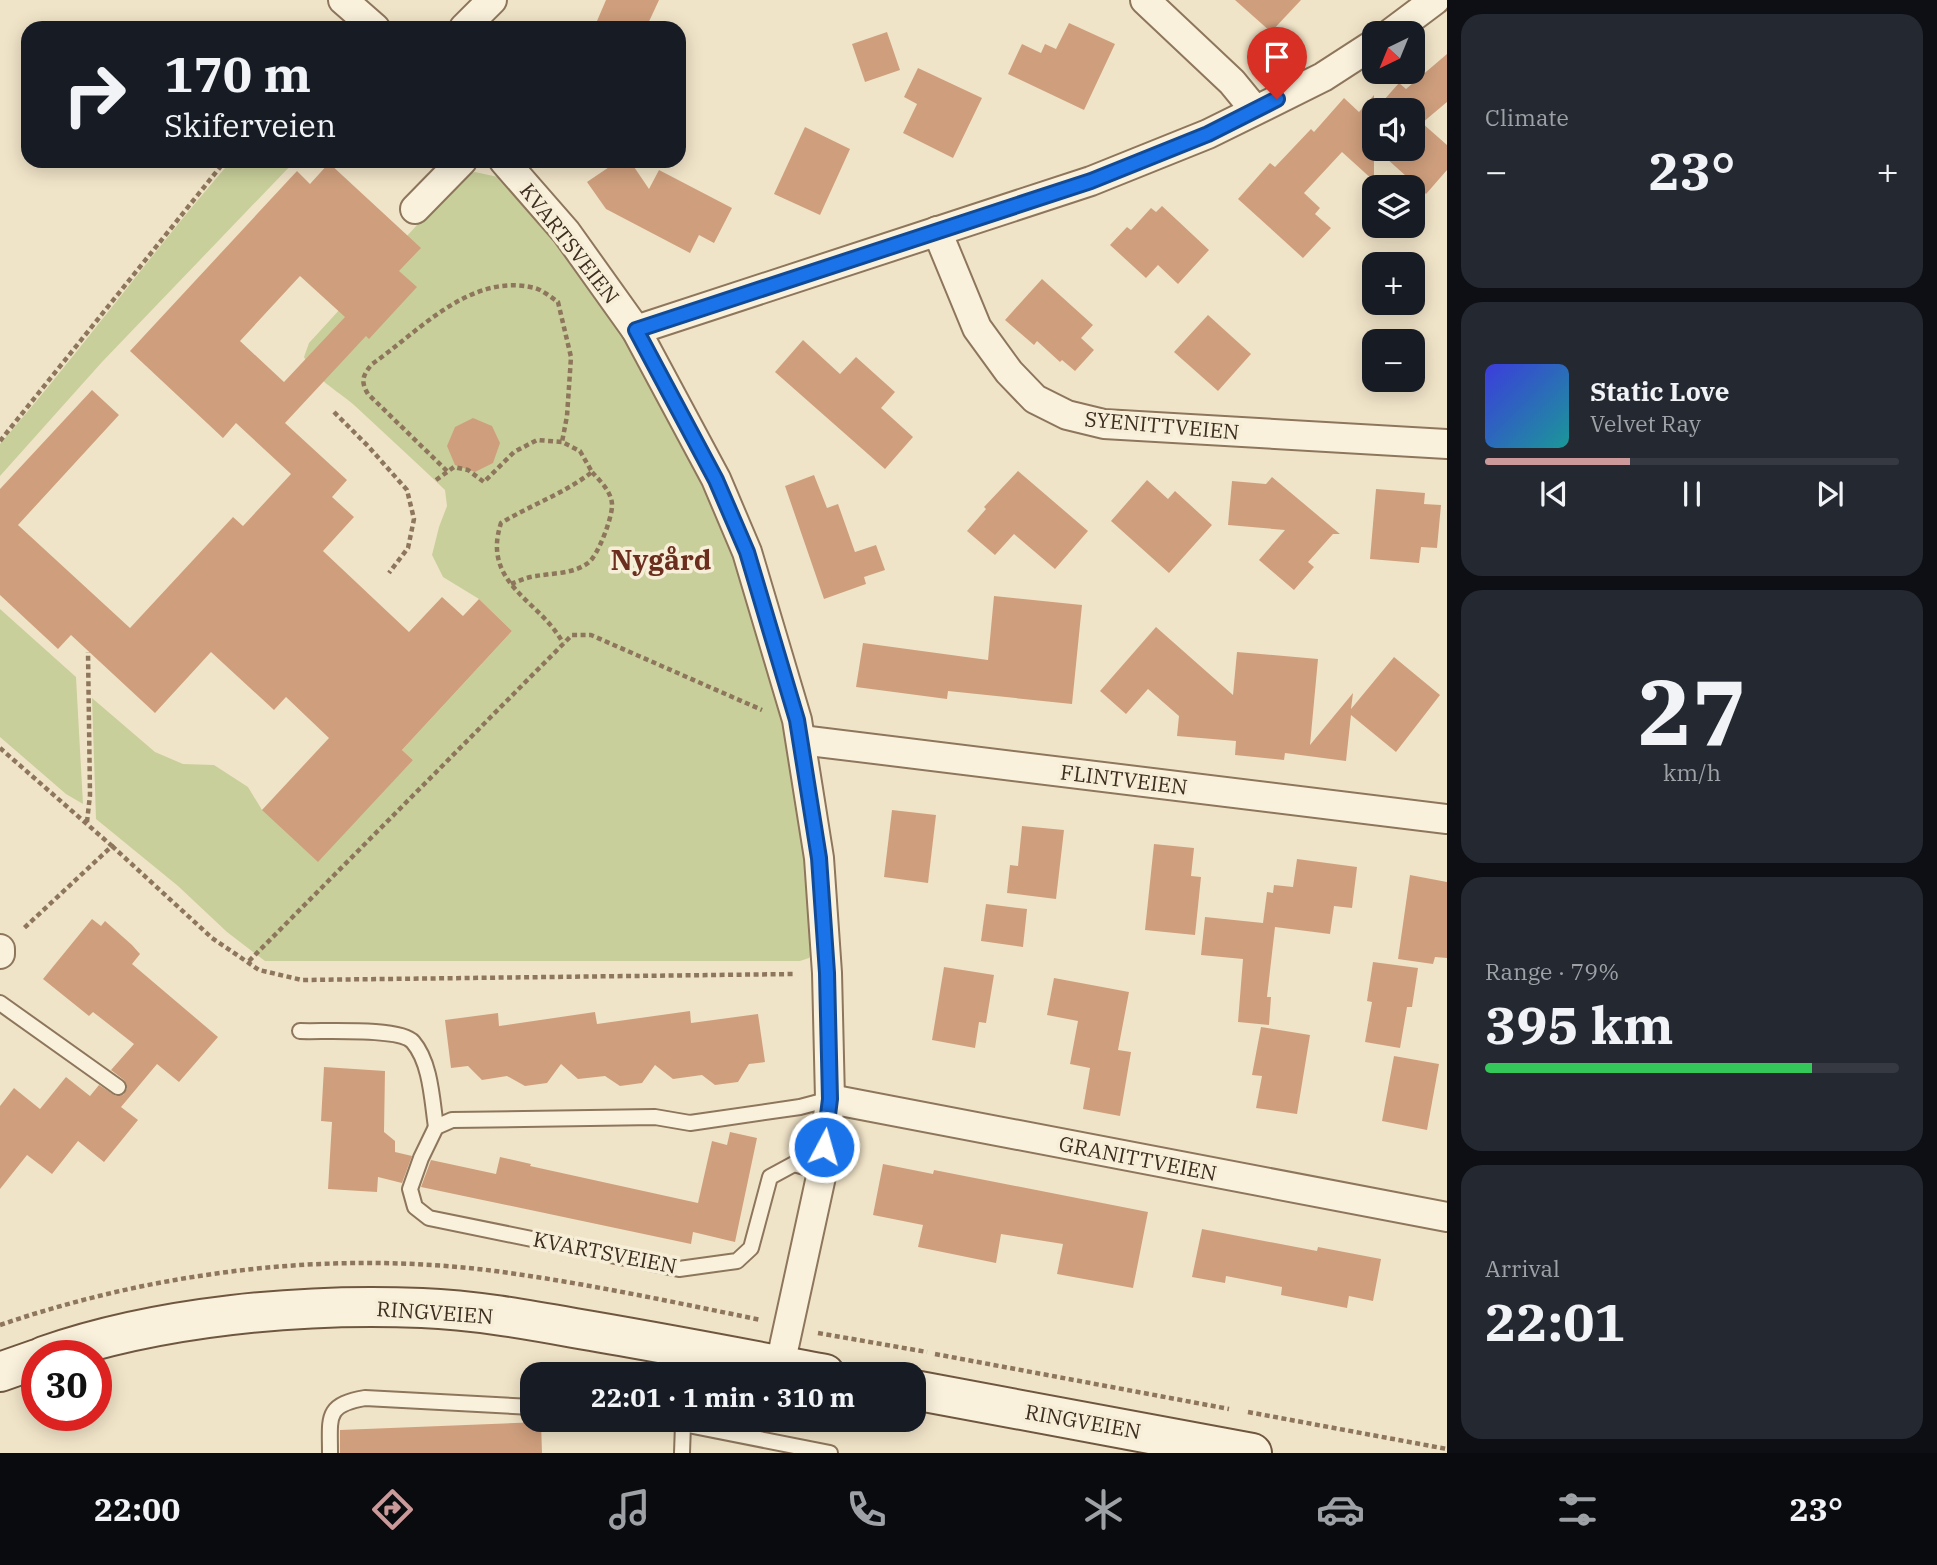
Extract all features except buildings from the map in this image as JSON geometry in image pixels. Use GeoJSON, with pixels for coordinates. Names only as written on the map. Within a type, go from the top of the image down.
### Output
{"type":"FeatureCollection","features":[{"type":"Feature","properties":{"kind":"main road","name":"RINGVEIEN"},"geometry":{"type":"LineString","coordinates":[[106,1340],[149,1329],[210,1319],[297,1310],[423,1308],[556,1325],[758,1362]]}},
{"type":"Feature","properties":{"kind":"main road"},"geometry":{"type":"LineString","coordinates":[[0,1372],[21,1365]]}},
{"type":"Feature","properties":{"kind":"main road","name":"RINGVEIEN"},"geometry":{"type":"LineString","coordinates":[[926,1393],[1178,1446],[1252,1453]]}},
{"type":"Feature","properties":{"kind":"street"},"geometry":{"type":"LineString","coordinates":[[343,0],[366,21]]}},
{"type":"Feature","properties":{"kind":"street"},"geometry":{"type":"LineString","coordinates":[[471,21],[492,0]]}},
{"type":"Feature","properties":{"kind":"street"},"geometry":{"type":"LineString","coordinates":[[1145,0],[1231,82],[1255,110]]}},
{"type":"Feature","properties":{"kind":"street"},"geometry":{"type":"LineString","coordinates":[[1407,21],[1435,0]]}},
{"type":"Feature","properties":{"kind":"street"},"geometry":{"type":"LineString","coordinates":[[636,330],[1091,181],[1208,134],[1323,77],[1362,52]]}},
{"type":"Feature","properties":{"kind":"street"},"geometry":{"type":"LineString","coordinates":[[415,209],[455,168]]}},
{"type":"Feature","properties":{"kind":"street","name":"KVARTSVEIEN"},"geometry":{"type":"LineString","coordinates":[[510,168],[566,232],[636,330],[716,480],[747,552],[799,730],[819,858],[827,973],[830,1099],[822,1172],[781,1362]]}},
{"type":"Feature","properties":{"kind":"street","name":"SYENITTVEIEN"},"geometry":{"type":"LineString","coordinates":[[937,231],[977,328],[1009,372],[1035,399],[1068,415],[1104,424],[1447,444]]}},
{"type":"Feature","properties":{"kind":"street","name":"FLINTVEIEN"},"geometry":{"type":"LineString","coordinates":[[799,730],[1447,819]]}},
{"type":"Feature","properties":{"kind":"street","name":"GRANITTVEIEN"},"geometry":{"type":"LineString","coordinates":[[830,1099],[1447,1217]]}},
{"type":"Feature","properties":{"kind":"lane"},"geometry":{"type":"LineString","coordinates":[[0,1003],[118,1087]]}},
{"type":"Feature","properties":{"kind":"lane"},"geometry":{"type":"LineString","coordinates":[[300,1031],[392,1033],[412,1040],[422,1057],[436,1127],[452,1119],[655,1117],[690,1123],[800,1107],[830,1099]]}},
{"type":"Feature","properties":{"kind":"lane","name":"KVARTSVEIEN"},"geometry":{"type":"LineString","coordinates":[[436,1127],[410,1189],[415,1208],[429,1218],[679,1269],[737,1261],[751,1248],[770,1177],[794,1164],[822,1172]]}},
{"type":"Feature","properties":{"kind":"lane"},"geometry":{"type":"LineString","coordinates":[[330,1453],[333,1412],[344,1402],[365,1398],[520,1406]]}},
{"type":"Feature","properties":{"kind":"lane"},"geometry":{"type":"LineString","coordinates":[[682,1432],[682,1453]]}},
{"type":"Feature","properties":{"kind":"lane"},"geometry":{"type":"LineString","coordinates":[[723,1432],[830,1453]]}},
{"type":"Feature","properties":{"kind":"path"},"geometry":{"type":"LineString","coordinates":[[0,441],[219,168]]}},
{"type":"Feature","properties":{"kind":"path"},"geometry":{"type":"LineString","coordinates":[[447,471],[368,394],[362,381],[372,364],[464,297],[497,286],[536,288],[558,302],[571,357],[567,416],[562,442]]}},
{"type":"Feature","properties":{"kind":"path"},"geometry":{"type":"LineString","coordinates":[[334,412],[407,490],[414,519],[408,548],[389,573]]}},
{"type":"Feature","properties":{"kind":"path"},"geometry":{"type":"LineString","coordinates":[[436,480],[454,467],[468,470],[484,482],[514,452],[537,440],[562,442],[580,451],[592,472],[605,486],[612,504],[598,549],[589,562],[564,573],[533,576],[510,584]]}},
{"type":"Feature","properties":{"kind":"path"},"geometry":{"type":"LineString","coordinates":[[563,643],[554,627],[510,584],[501,565],[496,540],[501,523],[577,484],[592,472]]}},
{"type":"Feature","properties":{"kind":"path"},"geometry":{"type":"LineString","coordinates":[[249,961],[572,635],[591,635],[784,720],[799,730]]}},
{"type":"Feature","properties":{"kind":"path"},"geometry":{"type":"LineString","coordinates":[[87,822],[90,795],[88,652]]}},
{"type":"Feature","properties":{"kind":"path"},"geometry":{"type":"LineString","coordinates":[[0,748],[87,822],[212,938],[259,970],[302,980],[827,973]]}},
{"type":"Feature","properties":{"kind":"path"},"geometry":{"type":"LineString","coordinates":[[0,952],[39,912],[112,846]]}},
{"type":"Feature","properties":{"kind":"path"},"geometry":{"type":"LineString","coordinates":[[814,1332],[1447,1449]]}},
{"type":"Feature","properties":{"kind":"green space"},"geometry":{"type":"Polygon","coordinates":[[[225,168],[288,168],[102,362],[0,476],[0,444],[225,168]]]}},
{"type":"Feature","properties":{"kind":"green space"},"geometry":{"type":"Polygon","coordinates":[[[475,172],[498,177],[520,195],[578,267],[634,348],[678,427],[738,565],[784,720],[809,893],[814,949],[809,958],[800,961],[265,961],[227,932],[178,886],[96,819],[92,698],[155,752],[183,764],[214,765],[248,787],[262,810],[413,760],[402,750],[512,631],[479,599],[443,577],[432,555],[447,506],[445,490],[354,405],[320,378],[304,357],[309,343],[460,178],[475,172]]]}},
{"type":"Feature","properties":{"kind":"green space"},"geometry":{"type":"Polygon","coordinates":[[[0,609],[76,677],[83,804],[66,794],[0,737],[0,609]]]}},
{"type":"Feature","properties":{"kind":"district","name":"Nygård"},"geometry":{"type":"Point","coordinates":[661,559]}},
{"type":"Feature","properties":{"kind":"route"},"geometry":{"type":"LineString","coordinates":[[824,1147],[830,1099],[827,973],[819,858],[797,720],[747,552],[716,480],[636,330],[1091,181],[1208,134],[1277,99]]}}]}
